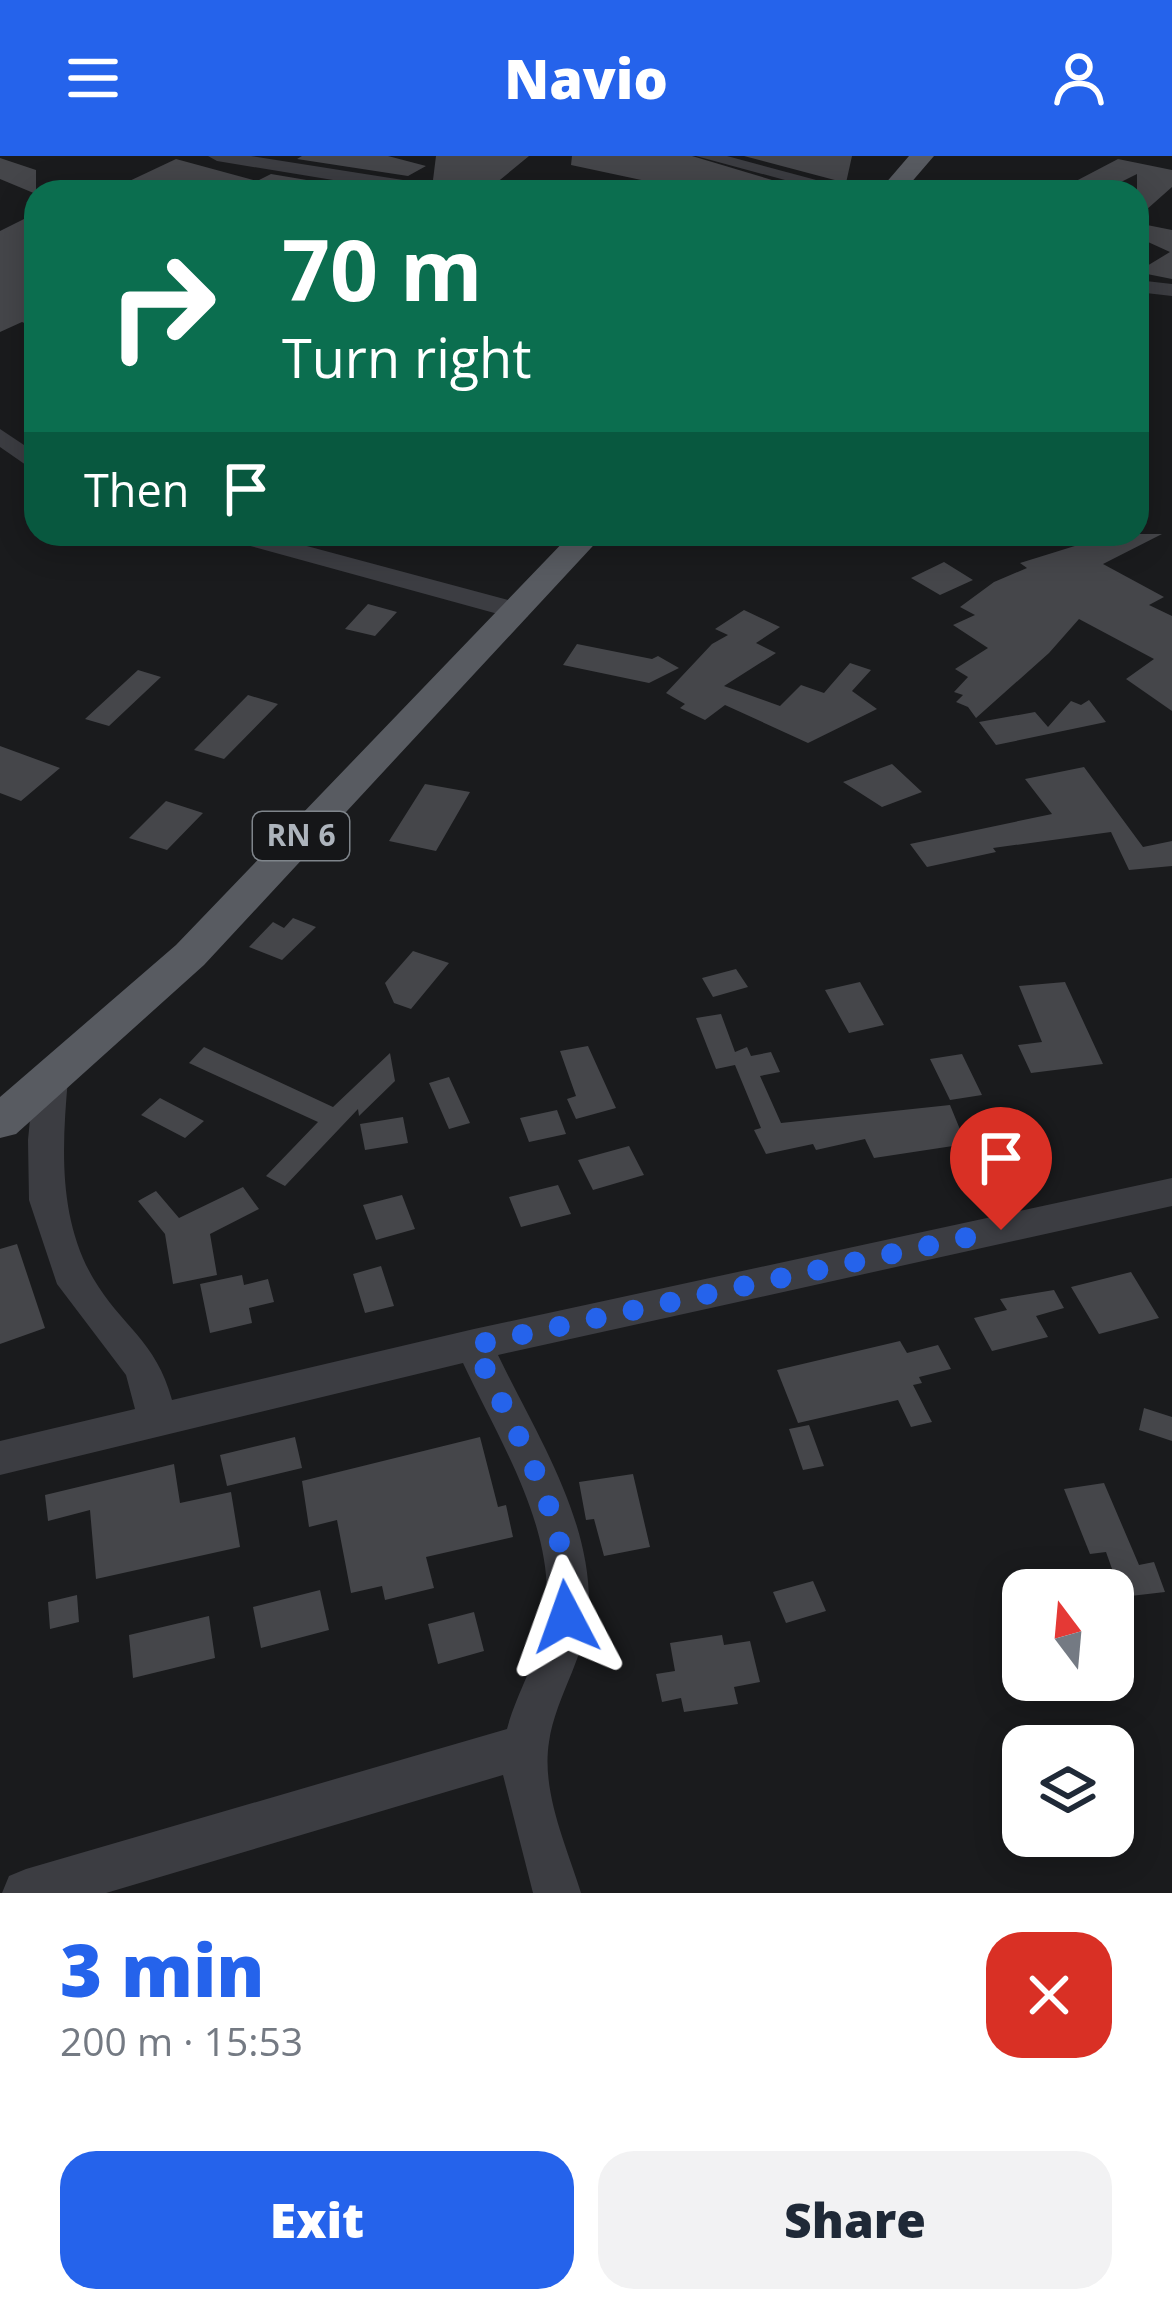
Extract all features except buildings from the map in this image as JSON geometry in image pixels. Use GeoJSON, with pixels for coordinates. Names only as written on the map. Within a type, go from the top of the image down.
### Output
{"type":"FeatureCollection","features":[{"type":"Feature","properties":{"kind":"main road"},"geometry":{"type":"LineString","coordinates":[[901,180],[922,156]]}},
{"type":"Feature","properties":{"kind":"main road","name":"RN 6"},"geometry":{"type":"LineString","coordinates":[[0,1122],[190,955],[577,546]]}},
{"type":"Feature","properties":{"kind":"street"},"geometry":{"type":"LineString","coordinates":[[218,156],[367,180]]}},
{"type":"Feature","properties":{"kind":"street"},"geometry":{"type":"LineString","coordinates":[[705,156],[803,180]]}},
{"type":"Feature","properties":{"kind":"street"},"geometry":{"type":"LineString","coordinates":[[0,436],[24,455]]}},
{"type":"Feature","properties":{"kind":"street"},"geometry":{"type":"LineString","coordinates":[[301,546],[518,611]]}},
{"type":"Feature","properties":{"kind":"street"},"geometry":{"type":"LineString","coordinates":[[51,1078],[44,1140],[47,1200],[76,1285],[144,1369],[158,1423]]}},
{"type":"Feature","properties":{"kind":"street"},"geometry":{"type":"LineString","coordinates":[[0,1458],[474,1345],[1172,1192]]}},
{"type":"Feature","properties":{"kind":"street"},"geometry":{"type":"LineString","coordinates":[[474,1345],[548,1502],[568,1586],[564,1648],[541,1690],[525,1746],[535,1814],[557,1893]]}},
{"type":"Feature","properties":{"kind":"street"},"geometry":{"type":"LineString","coordinates":[[26,1893],[525,1746]]}},
{"type":"Feature","properties":{"kind":"route"},"geometry":{"type":"LineString","coordinates":[[566,1617],[568,1586],[548,1502],[474,1345],[1001,1230]]}}]}
